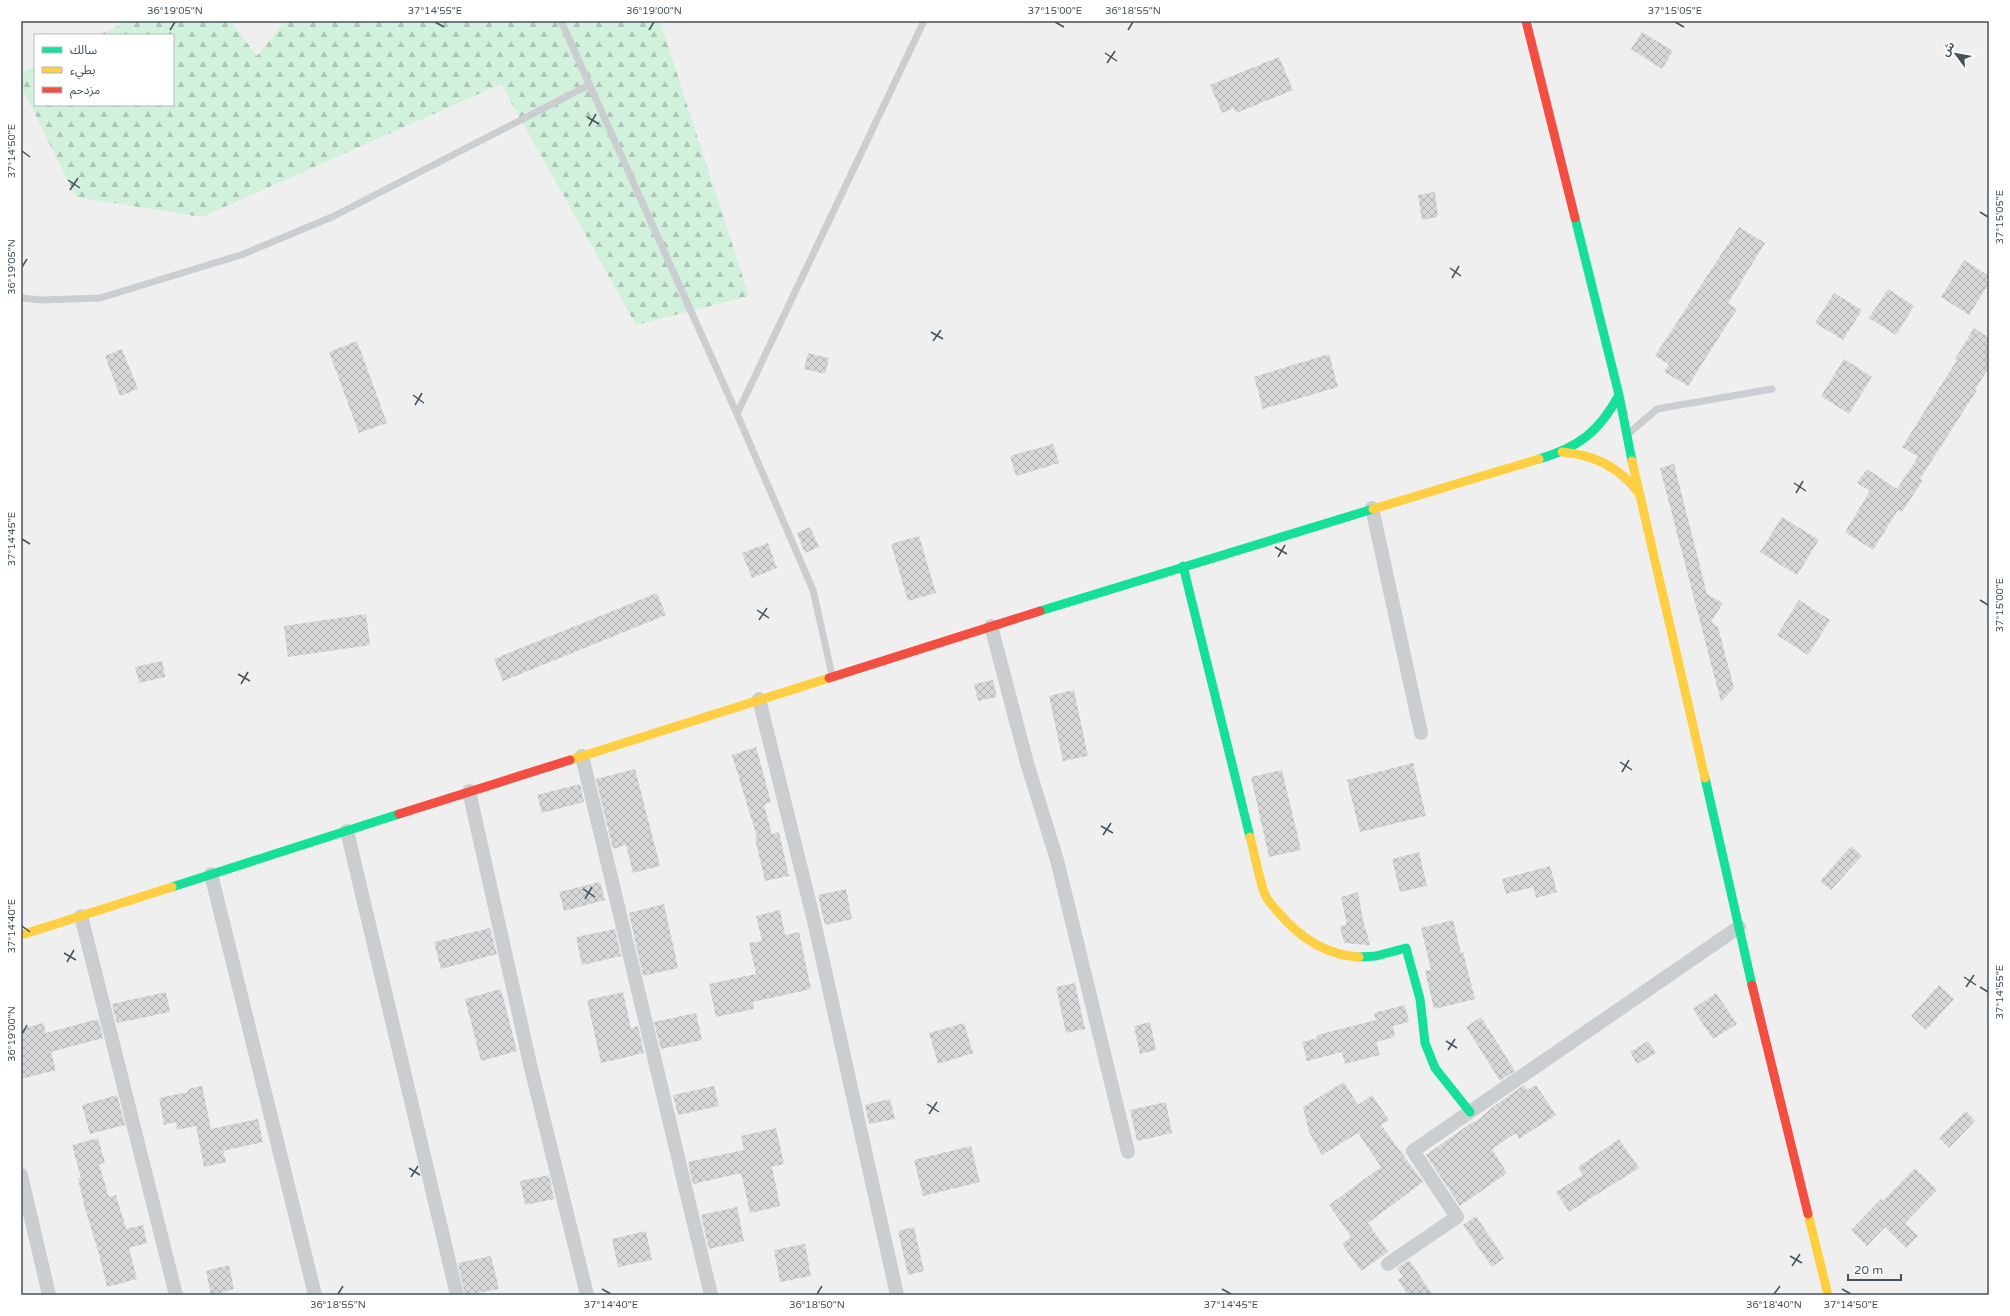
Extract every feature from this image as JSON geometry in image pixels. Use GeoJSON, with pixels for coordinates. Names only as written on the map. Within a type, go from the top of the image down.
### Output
{"type":"FeatureCollection","features":[{"type":"Feature","properties":{"kind":"street"},"geometry":{"type":"LineString","coordinates":[[1526,21],[1619,395],[1626,435],[1773,1074],[1828,1295]]}},
{"type":"Feature","properties":{"kind":"street"},"geometry":{"type":"LineString","coordinates":[[21,935],[469,791],[991,626],[1372,508],[1562,452],[1574,446],[1606,419],[1619,395]]}},
{"type":"Feature","properties":{"kind":"street"},"geometry":{"type":"LineString","coordinates":[[1562,452],[1575,453],[1601,460],[1624,475],[1640,496]]}},
{"type":"Feature","properties":{"kind":"street"},"geometry":{"type":"LineString","coordinates":[[1372,508],[1421,733]]}},
{"type":"Feature","properties":{"kind":"street"},"geometry":{"type":"LineString","coordinates":[[1183,566],[1264,893],[1278,915],[1304,938],[1336,955],[1367,957],[1406,948],[1420,999],[1426,1043],[1435,1068],[1470,1112]]}},
{"type":"Feature","properties":{"kind":"street"},"geometry":{"type":"LineString","coordinates":[[991,626],[1027,763],[1057,860],[1128,1152]]}},
{"type":"Feature","properties":{"kind":"street"},"geometry":{"type":"LineString","coordinates":[[759,699],[814,921],[897,1295]]}},
{"type":"Feature","properties":{"kind":"street"},"geometry":{"type":"LineString","coordinates":[[582,756],[711,1295]]}},
{"type":"Feature","properties":{"kind":"street"},"geometry":{"type":"LineString","coordinates":[[469,791],[530,1064],[587,1295]]}},
{"type":"Feature","properties":{"kind":"street"},"geometry":{"type":"LineString","coordinates":[[347,831],[457,1295]]}},
{"type":"Feature","properties":{"kind":"street"},"geometry":{"type":"LineString","coordinates":[[211,874],[315,1295]]}},
{"type":"Feature","properties":{"kind":"street"},"geometry":{"type":"LineString","coordinates":[[81,916],[176,1295]]}},
{"type":"Feature","properties":{"kind":"street"},"geometry":{"type":"LineString","coordinates":[[1388,1264],[1457,1216],[1413,1151],[1739,927]]}},
{"type":"Feature","properties":{"kind":"street"},"geometry":{"type":"LineString","coordinates":[[21,1175],[49,1295]]}},
{"type":"Feature","properties":{"kind":"lane"},"geometry":{"type":"LineString","coordinates":[[561,21],[737,414],[813,590],[832,676]]}},
{"type":"Feature","properties":{"kind":"lane"},"geometry":{"type":"LineString","coordinates":[[737,414],[924,21]]}},
{"type":"Feature","properties":{"kind":"lane"},"geometry":{"type":"LineString","coordinates":[[21,298],[42,300],[100,298],[241,255],[332,217],[589,85]]}},
{"type":"Feature","properties":{"kind":"lane"},"geometry":{"type":"LineString","coordinates":[[1626,435],[1657,409],[1772,389]]}},
{"type":"Feature","properties":{"kind":"green space"},"geometry":{"type":"Polygon","coordinates":[[[127,21],[230,21],[257,56],[285,21],[660,21],[749,296],[636,325],[501,84],[202,217],[76,197],[21,86],[21,73],[34,66],[34,106],[174,106],[174,34],[101,34],[127,21]]]}},
{"type":"Feature","properties":{"kind":"building"},"geometry":{"type":"Polygon","coordinates":[[[1642,32],[1673,51],[1662,69],[1631,49],[1642,32]]]}},
{"type":"Feature","properties":{"kind":"building"},"geometry":{"type":"Polygon","coordinates":[[[1279,57],[1293,90],[1236,113],[1234,108],[1222,113],[1210,85],[1279,57]]]}},
{"type":"Feature","properties":{"kind":"building"},"geometry":{"type":"Polygon","coordinates":[[[1435,192],[1438,217],[1422,220],[1418,195],[1435,192]]]}},
{"type":"Feature","properties":{"kind":"building"},"geometry":{"type":"Polygon","coordinates":[[[1739,227],[1765,243],[1728,303],[1737,309],[1688,386],[1664,372],[1669,364],[1655,356],[1739,227]]]}},
{"type":"Feature","properties":{"kind":"building"},"geometry":{"type":"Polygon","coordinates":[[[1964,260],[1989,276],[1989,283],[1969,315],[1941,297],[1964,260]]]}},
{"type":"Feature","properties":{"kind":"building"},"geometry":{"type":"Polygon","coordinates":[[[1888,289],[1914,306],[1896,335],[1869,318],[1888,289]]]}},
{"type":"Feature","properties":{"kind":"building"},"geometry":{"type":"Polygon","coordinates":[[[1834,293],[1862,310],[1843,340],[1815,323],[1834,293]]]}},
{"type":"Feature","properties":{"kind":"building"},"geometry":{"type":"Polygon","coordinates":[[[1974,328],[1989,338],[1989,368],[1975,389],[1977,390],[1920,479],[1923,480],[1902,512],[1898,510],[1873,550],[1845,532],[1870,491],[1857,483],[1867,469],[1897,489],[1918,457],[1902,447],[1957,360],[1955,359],[1974,328]]]}},
{"type":"Feature","properties":{"kind":"building"},"geometry":{"type":"Polygon","coordinates":[[[357,341],[387,423],[359,433],[329,352],[357,341]]]}},
{"type":"Feature","properties":{"kind":"building"},"geometry":{"type":"Polygon","coordinates":[[[122,349],[138,389],[120,396],[105,356],[122,349]]]}},
{"type":"Feature","properties":{"kind":"building"},"geometry":{"type":"Polygon","coordinates":[[[808,353],[829,358],[825,374],[804,369],[808,353]]]}},
{"type":"Feature","properties":{"kind":"building"},"geometry":{"type":"Polygon","coordinates":[[[1329,354],[1338,387],[1263,409],[1254,377],[1329,354]]]}},
{"type":"Feature","properties":{"kind":"building"},"geometry":{"type":"Polygon","coordinates":[[[1844,359],[1872,377],[1849,414],[1821,396],[1844,359]]]}},
{"type":"Feature","properties":{"kind":"building"},"geometry":{"type":"Polygon","coordinates":[[[1053,444],[1059,463],[1016,476],[1010,456],[1053,444]]]}},
{"type":"Feature","properties":{"kind":"building"},"geometry":{"type":"Polygon","coordinates":[[[1674,464],[1707,594],[1723,603],[1711,622],[1718,627],[1734,688],[1721,702],[1660,468],[1674,464]]]}},
{"type":"Feature","properties":{"kind":"building"},"geometry":{"type":"Polygon","coordinates":[[[1782,517],[1819,540],[1797,575],[1760,552],[1782,517]]]}},
{"type":"Feature","properties":{"kind":"building"},"geometry":{"type":"Polygon","coordinates":[[[810,527],[819,547],[805,553],[797,533],[810,527]]]}},
{"type":"Feature","properties":{"kind":"building"},"geometry":{"type":"Polygon","coordinates":[[[919,536],[936,593],[908,601],[891,544],[919,536]]]}},
{"type":"Feature","properties":{"kind":"building"},"geometry":{"type":"Polygon","coordinates":[[[768,543],[777,568],[752,578],[742,553],[768,543]]]}},
{"type":"Feature","properties":{"kind":"building"},"geometry":{"type":"Polygon","coordinates":[[[657,593],[666,615],[503,681],[494,659],[657,593]]]}},
{"type":"Feature","properties":{"kind":"building"},"geometry":{"type":"Polygon","coordinates":[[[1799,600],[1830,620],[1808,655],[1777,635],[1799,600]]]}},
{"type":"Feature","properties":{"kind":"building"},"geometry":{"type":"Polygon","coordinates":[[[366,614],[370,645],[288,657],[284,626],[366,614]]]}},
{"type":"Feature","properties":{"kind":"building"},"geometry":{"type":"Polygon","coordinates":[[[162,661],[165,677],[139,683],[135,667],[162,661]]]}},
{"type":"Feature","properties":{"kind":"building"},"geometry":{"type":"Polygon","coordinates":[[[993,680],[997,697],[978,701],[974,684],[993,680]]]}},
{"type":"Feature","properties":{"kind":"building"},"geometry":{"type":"Polygon","coordinates":[[[1074,690],[1088,756],[1063,761],[1049,696],[1074,690]]]}},
{"type":"Feature","properties":{"kind":"building"},"geometry":{"type":"Polygon","coordinates":[[[756,747],[771,802],[764,805],[772,834],[779,832],[789,876],[765,881],[755,838],[757,837],[732,755],[756,747]]]}},
{"type":"Feature","properties":{"kind":"building"},"geometry":{"type":"Polygon","coordinates":[[[1413,763],[1426,816],[1360,832],[1347,780],[1413,763]]]}},
{"type":"Feature","properties":{"kind":"building"},"geometry":{"type":"Polygon","coordinates":[[[635,769],[660,866],[633,873],[626,845],[613,849],[596,779],[635,769]]]}},
{"type":"Feature","properties":{"kind":"building"},"geometry":{"type":"Polygon","coordinates":[[[1282,770],[1301,850],[1269,857],[1251,777],[1282,770]]]}},
{"type":"Feature","properties":{"kind":"building"},"geometry":{"type":"Polygon","coordinates":[[[580,784],[584,802],[542,813],[537,795],[580,784]]]}},
{"type":"Feature","properties":{"kind":"building"},"geometry":{"type":"Polygon","coordinates":[[[1851,846],[1862,856],[1831,890],[1820,881],[1851,846]]]}},
{"type":"Feature","properties":{"kind":"building"},"geometry":{"type":"Polygon","coordinates":[[[1419,852],[1427,886],[1400,892],[1392,859],[1419,852]]]}},
{"type":"Feature","properties":{"kind":"building"},"geometry":{"type":"Polygon","coordinates":[[[1550,866],[1557,892],[1536,898],[1533,887],[1506,894],[1502,879],[1550,866]]]}},
{"type":"Feature","properties":{"kind":"building"},"geometry":{"type":"Polygon","coordinates":[[[600,882],[605,900],[564,911],[559,892],[600,882]]]}},
{"type":"Feature","properties":{"kind":"building"},"geometry":{"type":"Polygon","coordinates":[[[846,889],[852,919],[825,925],[818,895],[846,889]]]}},
{"type":"Feature","properties":{"kind":"building"},"geometry":{"type":"Polygon","coordinates":[[[1358,892],[1363,920],[1370,945],[1344,943],[1340,926],[1347,925],[1341,897],[1358,892]]]}},
{"type":"Feature","properties":{"kind":"building"},"geometry":{"type":"Polygon","coordinates":[[[664,904],[678,968],[643,976],[629,913],[664,904]]]}},
{"type":"Feature","properties":{"kind":"building"},"geometry":{"type":"Polygon","coordinates":[[[780,910],[785,935],[799,932],[811,989],[753,1002],[754,1009],[716,1017],[709,984],[756,974],[749,943],[762,941],[756,916],[780,910]]]}},
{"type":"Feature","properties":{"kind":"building"},"geometry":{"type":"Polygon","coordinates":[[[1453,920],[1475,999],[1434,1009],[1425,971],[1431,970],[1421,928],[1453,920]]]}},
{"type":"Feature","properties":{"kind":"building"},"geometry":{"type":"Polygon","coordinates":[[[490,928],[497,954],[441,969],[434,942],[490,928]]]}},
{"type":"Feature","properties":{"kind":"building"},"geometry":{"type":"Polygon","coordinates":[[[615,929],[621,956],[582,965],[576,937],[615,929]]]}},
{"type":"Feature","properties":{"kind":"building"},"geometry":{"type":"Polygon","coordinates":[[[1075,983],[1085,1029],[1066,1033],[1056,987],[1075,983]]]}},
{"type":"Feature","properties":{"kind":"building"},"geometry":{"type":"Polygon","coordinates":[[[1939,985],[1954,999],[1926,1030],[1911,1016],[1939,985]]]}},
{"type":"Feature","properties":{"kind":"building"},"geometry":{"type":"Polygon","coordinates":[[[501,989],[517,1051],[481,1061],[465,999],[501,989]]]}},
{"type":"Feature","properties":{"kind":"building"},"geometry":{"type":"Polygon","coordinates":[[[166,992],[170,1012],[117,1023],[112,1004],[166,992]]]}},
{"type":"Feature","properties":{"kind":"building"},"geometry":{"type":"Polygon","coordinates":[[[623,992],[631,1028],[638,1026],[644,1053],[601,1063],[587,1000],[623,992]]]}},
{"type":"Feature","properties":{"kind":"building"},"geometry":{"type":"Polygon","coordinates":[[[1716,993],[1737,1024],[1713,1039],[1693,1009],[1716,993]]]}},
{"type":"Feature","properties":{"kind":"building"},"geometry":{"type":"Polygon","coordinates":[[[1405,1005],[1409,1022],[1393,1026],[1395,1037],[1376,1042],[1380,1055],[1345,1064],[1342,1052],[1307,1061],[1302,1042],[1317,1038],[1317,1035],[1376,1020],[1374,1013],[1405,1005]]]}},
{"type":"Feature","properties":{"kind":"building"},"geometry":{"type":"Polygon","coordinates":[[[696,1013],[702,1040],[661,1049],[654,1022],[696,1013]]]}},
{"type":"Feature","properties":{"kind":"building"},"geometry":{"type":"Polygon","coordinates":[[[1481,1017],[1515,1071],[1500,1081],[1466,1027],[1481,1017]]]}},
{"type":"Feature","properties":{"kind":"building"},"geometry":{"type":"Polygon","coordinates":[[[98,1019],[103,1038],[51,1052],[56,1070],[21,1079],[21,1029],[43,1023],[46,1033],[98,1019]]]}},
{"type":"Feature","properties":{"kind":"building"},"geometry":{"type":"Polygon","coordinates":[[[1150,1022],[1156,1050],[1140,1054],[1134,1026],[1150,1022]]]}},
{"type":"Feature","properties":{"kind":"building"},"geometry":{"type":"Polygon","coordinates":[[[964,1023],[973,1053],[938,1064],[929,1033],[964,1023]]]}},
{"type":"Feature","properties":{"kind":"building"},"geometry":{"type":"Polygon","coordinates":[[[1648,1041],[1656,1053],[1637,1064],[1630,1052],[1648,1041]]]}},
{"type":"Feature","properties":{"kind":"building"},"geometry":{"type":"Polygon","coordinates":[[[1344,1082],[1358,1105],[1372,1095],[1389,1120],[1381,1125],[1423,1182],[1368,1223],[1388,1252],[1361,1271],[1342,1244],[1351,1237],[1329,1205],[1381,1167],[1358,1133],[1322,1155],[1309,1132],[1303,1107],[1344,1082]]]}},
{"type":"Feature","properties":{"kind":"building"},"geometry":{"type":"Polygon","coordinates":[[[1524,1085],[1527,1090],[1536,1085],[1556,1115],[1519,1139],[1516,1133],[1492,1149],[1507,1173],[1460,1206],[1426,1155],[1471,1123],[1477,1121],[1493,1107],[1524,1085]]]}},
{"type":"Feature","properties":{"kind":"building"},"geometry":{"type":"Polygon","coordinates":[[[202,1086],[211,1129],[258,1119],[263,1142],[223,1151],[226,1162],[204,1167],[196,1126],[177,1130],[176,1122],[164,1125],[159,1098],[188,1092],[188,1089],[202,1086]]]}},
{"type":"Feature","properties":{"kind":"building"},"geometry":{"type":"Polygon","coordinates":[[[714,1086],[719,1106],[678,1115],[673,1095],[714,1086]]]}},
{"type":"Feature","properties":{"kind":"building"},"geometry":{"type":"Polygon","coordinates":[[[117,1095],[125,1125],[90,1134],[82,1105],[117,1095]]]}},
{"type":"Feature","properties":{"kind":"building"},"geometry":{"type":"Polygon","coordinates":[[[890,1099],[895,1119],[869,1124],[865,1105],[890,1099]]]}},
{"type":"Feature","properties":{"kind":"building"},"geometry":{"type":"Polygon","coordinates":[[[1166,1102],[1172,1133],[1137,1141],[1130,1110],[1166,1102]]]}},
{"type":"Feature","properties":{"kind":"building"},"geometry":{"type":"Polygon","coordinates":[[[1966,1111],[1975,1121],[1949,1148],[1939,1138],[1966,1111]]]}},
{"type":"Feature","properties":{"kind":"building"},"geometry":{"type":"Polygon","coordinates":[[[776,1128],[784,1164],[772,1167],[780,1206],[750,1213],[741,1173],[693,1184],[688,1162],[744,1150],[741,1136],[776,1128]]]}},
{"type":"Feature","properties":{"kind":"building"},"geometry":{"type":"Polygon","coordinates":[[[98,1138],[105,1163],[99,1164],[109,1197],[116,1195],[126,1229],[143,1225],[147,1243],[129,1248],[137,1279],[107,1287],[99,1254],[84,1205],[78,1178],[81,1178],[72,1145],[98,1138]]]}},
{"type":"Feature","properties":{"kind":"building"},"geometry":{"type":"Polygon","coordinates":[[[1619,1139],[1639,1168],[1569,1212],[1556,1192],[1583,1175],[1578,1167],[1619,1139]]]}},
{"type":"Feature","properties":{"kind":"building"},"geometry":{"type":"Polygon","coordinates":[[[971,1146],[980,1182],[923,1196],[914,1160],[971,1146]]]}},
{"type":"Feature","properties":{"kind":"building"},"geometry":{"type":"Polygon","coordinates":[[[1915,1168],[1937,1190],[1905,1223],[1918,1236],[1906,1248],[1885,1227],[1867,1246],[1851,1230],[1881,1199],[1883,1201],[1915,1168]]]}},
{"type":"Feature","properties":{"kind":"building"},"geometry":{"type":"Polygon","coordinates":[[[549,1175],[554,1199],[525,1205],[520,1181],[549,1175]]]}},
{"type":"Feature","properties":{"kind":"building"},"geometry":{"type":"Polygon","coordinates":[[[737,1207],[744,1241],[709,1249],[701,1215],[737,1207]]]}},
{"type":"Feature","properties":{"kind":"building"},"geometry":{"type":"Polygon","coordinates":[[[1476,1216],[1504,1258],[1492,1267],[1463,1225],[1476,1216]]]}},
{"type":"Feature","properties":{"kind":"building"},"geometry":{"type":"Polygon","coordinates":[[[914,1227],[924,1271],[908,1275],[898,1231],[914,1227]]]}},
{"type":"Feature","properties":{"kind":"building"},"geometry":{"type":"Polygon","coordinates":[[[646,1231],[652,1260],[618,1267],[612,1239],[646,1231]]]}},
{"type":"Feature","properties":{"kind":"building"},"geometry":{"type":"Polygon","coordinates":[[[805,1244],[811,1276],[780,1282],[774,1250],[805,1244]]]}},
{"type":"Feature","properties":{"kind":"building"},"geometry":{"type":"Polygon","coordinates":[[[491,1256],[499,1289],[465,1295],[458,1263],[491,1256]]]}},
{"type":"Feature","properties":{"kind":"building"},"geometry":{"type":"Polygon","coordinates":[[[1409,1260],[1433,1295],[1408,1295],[1398,1280],[1403,1277],[1397,1268],[1409,1260]]]}},
{"type":"Feature","properties":{"kind":"building"},"geometry":{"type":"Polygon","coordinates":[[[229,1265],[234,1289],[211,1295],[206,1271],[229,1265]]]}},
{"type":"Feature","properties":{"kind":"traffic: fast"},"geometry":{"type":"LineString","coordinates":[[1575,218],[1619,395],[1632,461]]}},
{"type":"Feature","properties":{"kind":"traffic: fast"},"geometry":{"type":"LineString","coordinates":[[1539,459],[1566,449],[1586,436],[1604,419],[1619,395]]}},
{"type":"Feature","properties":{"kind":"traffic: fast"},"geometry":{"type":"LineString","coordinates":[[1040,611],[1373,509]]}},
{"type":"Feature","properties":{"kind":"traffic: fast"},"geometry":{"type":"LineString","coordinates":[[1183,566],[1250,837]]}},
{"type":"Feature","properties":{"kind":"traffic: fast"},"geometry":{"type":"LineString","coordinates":[[1705,778],[1752,985]]}},
{"type":"Feature","properties":{"kind":"traffic: fast"},"geometry":{"type":"LineString","coordinates":[[172,887],[399,814]]}},
{"type":"Feature","properties":{"kind":"traffic: fast"},"geometry":{"type":"LineString","coordinates":[[1359,957],[1376,956],[1406,948],[1420,999],[1425,1043],[1435,1068],[1470,1112]]}},
{"type":"Feature","properties":{"kind":"traffic: slow"},"geometry":{"type":"LineString","coordinates":[[1562,452],[1585,456],[1604,463],[1622,475],[1638,492]]}},
{"type":"Feature","properties":{"kind":"traffic: slow"},"geometry":{"type":"LineString","coordinates":[[1373,509],[1539,459]]}},
{"type":"Feature","properties":{"kind":"traffic: slow"},"geometry":{"type":"LineString","coordinates":[[1632,461],[1705,778]]}},
{"type":"Feature","properties":{"kind":"traffic: slow"},"geometry":{"type":"LineString","coordinates":[[570,760],[829,678]]}},
{"type":"Feature","properties":{"kind":"traffic: slow"},"geometry":{"type":"LineString","coordinates":[[1250,837],[1265,895],[1286,921],[1304,937],[1324,948],[1335,953],[1359,957]]}},
{"type":"Feature","properties":{"kind":"traffic: slow"},"geometry":{"type":"LineString","coordinates":[[21,935],[172,887]]}},
{"type":"Feature","properties":{"kind":"traffic: slow"},"geometry":{"type":"LineString","coordinates":[[1808,1214],[1828,1295]]}},
{"type":"Feature","properties":{"kind":"traffic: jam"},"geometry":{"type":"LineString","coordinates":[[1526,21],[1575,218]]}},
{"type":"Feature","properties":{"kind":"traffic: jam"},"geometry":{"type":"LineString","coordinates":[[829,678],[1040,611]]}},
{"type":"Feature","properties":{"kind":"traffic: jam"},"geometry":{"type":"LineString","coordinates":[[399,814],[570,760]]}},
{"type":"Feature","properties":{"kind":"traffic: jam"},"geometry":{"type":"LineString","coordinates":[[1752,985],[1808,1214]]}}]}
